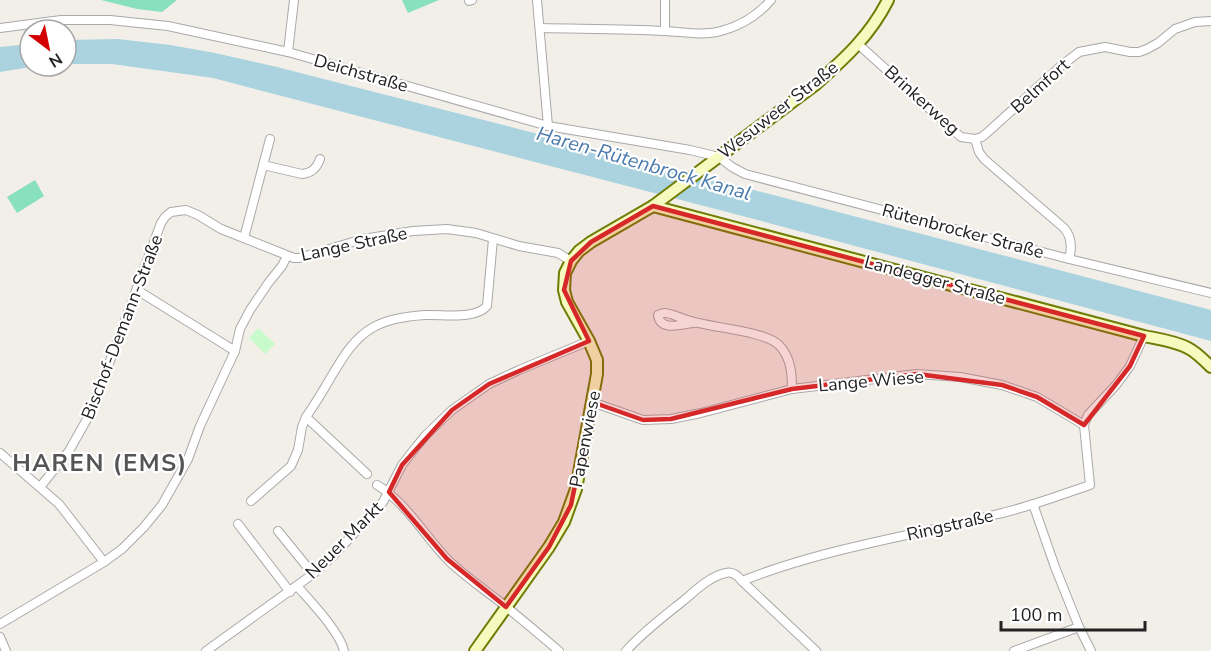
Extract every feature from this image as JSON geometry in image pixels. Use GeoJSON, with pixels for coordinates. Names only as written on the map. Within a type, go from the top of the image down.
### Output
{"type":"FeatureCollection","features":[{"type":"Feature","properties":{"kind":"main road","name":"Wesuweer Straße"},"geometry":{"type":"LineString","coordinates":[[658,203],[815,85],[839,64],[874,25],[888,0]]}},
{"type":"Feature","properties":{"kind":"main road"},"geometry":{"type":"LineString","coordinates":[[571,261],[591,242],[658,203]]}},
{"type":"Feature","properties":{"kind":"main road","name":"Landegger Straße"},"geometry":{"type":"LineString","coordinates":[[658,203],[1164,340],[1186,347],[1211,367]]}},
{"type":"Feature","properties":{"kind":"main road","name":"Papenwiese"},"geometry":{"type":"LineString","coordinates":[[475,651],[549,547],[564,522],[577,483],[597,374],[597,360],[567,302],[564,290],[565,273],[571,261]]}},
{"type":"Feature","properties":{"kind":"street"},"geometry":{"type":"LineString","coordinates":[[288,52],[294,0]]}},
{"type":"Feature","properties":{"kind":"street"},"geometry":{"type":"LineString","coordinates":[[537,0],[548,126]]}},
{"type":"Feature","properties":{"kind":"street"},"geometry":{"type":"LineString","coordinates":[[665,0],[665,31]]}},
{"type":"Feature","properties":{"kind":"street"},"geometry":{"type":"LineString","coordinates":[[540,28],[701,34],[719,32],[736,26],[764,8],[771,0]]}},
{"type":"Feature","properties":{"kind":"street","name":"Deichstraße"},"geometry":{"type":"LineString","coordinates":[[0,28],[61,20],[110,20],[168,26],[288,52],[548,126],[719,157]]}},
{"type":"Feature","properties":{"kind":"street","name":"Belmfort"},"geometry":{"type":"LineString","coordinates":[[975,139],[982,137],[1079,52],[1105,47],[1139,52],[1158,43],[1167,34],[1180,27],[1195,22],[1211,21]]}},
{"type":"Feature","properties":{"kind":"street","name":"Brinkerweg"},"geometry":{"type":"LineString","coordinates":[[858,44],[961,137],[975,139],[984,159],[1068,233],[1071,249],[1069,259]]}},
{"type":"Feature","properties":{"kind":"street"},"geometry":{"type":"LineString","coordinates":[[244,238],[270,139]]}},
{"type":"Feature","properties":{"kind":"street","name":"Rütenbrocker Straße"},"geometry":{"type":"LineString","coordinates":[[719,157],[745,174],[1069,259],[1211,293]]}},
{"type":"Feature","properties":{"kind":"street"},"geometry":{"type":"LineString","coordinates":[[263,165],[302,174],[314,170],[320,159]]}},
{"type":"Feature","properties":{"kind":"street","name":"Bischof-Demann-Straße"},"geometry":{"type":"LineString","coordinates":[[40,487],[69,451],[86,423],[165,217],[171,212],[186,210],[221,228],[287,256]]}},
{"type":"Feature","properties":{"kind":"street","name":"Lange Straße"},"geometry":{"type":"LineString","coordinates":[[0,624],[122,549],[162,505],[188,459],[200,426],[235,351],[240,329],[250,310],[287,256],[299,258],[363,238],[447,229],[476,233],[519,246],[558,253],[571,261]]}},
{"type":"Feature","properties":{"kind":"street"},"geometry":{"type":"LineString","coordinates":[[251,501],[291,466],[298,450],[306,417],[349,347],[369,330],[400,318],[425,315],[474,315],[483,311],[487,306],[493,239]]}},
{"type":"Feature","properties":{"kind":"street"},"geometry":{"type":"LineString","coordinates":[[137,290],[235,351]]}},
{"type":"Feature","properties":{"kind":"street","name":"Lange Wiese"},"geometry":{"type":"LineString","coordinates":[[694,323],[765,336],[778,344],[792,368],[792,389]]}},
{"type":"Feature","properties":{"kind":"street"},"geometry":{"type":"LineString","coordinates":[[1084,425],[1088,415],[1130,366],[1144,336]]}},
{"type":"Feature","properties":{"kind":"street","name":"Neuer Markt"},"geometry":{"type":"LineString","coordinates":[[206,651],[290,592],[333,556],[383,502],[402,465],[426,435],[452,410],[489,384],[589,341]]}},
{"type":"Feature","properties":{"kind":"street","name":"Lange Wiese"},"geometry":{"type":"LineString","coordinates":[[592,402],[643,420],[671,419],[792,389],[917,374],[960,377],[1002,385],[1037,397],[1084,425]]}},
{"type":"Feature","properties":{"kind":"street"},"geometry":{"type":"LineString","coordinates":[[306,417],[367,474]]}},
{"type":"Feature","properties":{"kind":"street","name":"Ringstraße"},"geometry":{"type":"LineString","coordinates":[[629,650],[650,627],[704,584],[727,573],[733,573],[742,581],[789,563],[1001,514],[1090,485],[1084,425]]}},
{"type":"Feature","properties":{"kind":"street"},"geometry":{"type":"LineString","coordinates":[[0,453],[59,504],[104,562]]}},
{"type":"Feature","properties":{"kind":"street"},"geometry":{"type":"LineString","coordinates":[[377,485],[396,499],[464,575],[560,651]]}},
{"type":"Feature","properties":{"kind":"street"},"geometry":{"type":"LineString","coordinates":[[1033,504],[1055,567],[1091,651]]}},
{"type":"Feature","properties":{"kind":"street"},"geometry":{"type":"LineString","coordinates":[[238,524],[290,592]]}},
{"type":"Feature","properties":{"kind":"street"},"geometry":{"type":"LineString","coordinates":[[278,531],[314,574]]}},
{"type":"Feature","properties":{"kind":"street"},"geometry":{"type":"LineString","coordinates":[[742,581],[816,651]]}},
{"type":"Feature","properties":{"kind":"street"},"geometry":{"type":"LineString","coordinates":[[297,586],[333,629],[344,651]]}},
{"type":"Feature","properties":{"kind":"street"},"geometry":{"type":"LineString","coordinates":[[1014,651],[1079,627]]}},
{"type":"Feature","properties":{"kind":"street"},"geometry":{"type":"LineString","coordinates":[[0,637],[6,651]]}},
{"type":"Feature","properties":{"kind":"highlighted area"},"geometry":{"type":"Polygon","coordinates":[[[653,206],[1144,336],[1130,366],[1084,425],[1037,397],[1002,385],[917,374],[792,389],[671,419],[643,420],[592,402],[571,505],[549,547],[506,607],[447,559],[389,492],[402,465],[452,410],[489,384],[589,341],[564,290],[571,261],[591,242],[653,206]]]}},
{"type":"Feature","properties":{"kind":"green space"},"geometry":{"type":"Polygon","coordinates":[[[101,0],[177,0],[162,12],[137,9],[101,0]]]}},
{"type":"Feature","properties":{"kind":"green space"},"geometry":{"type":"Polygon","coordinates":[[[402,0],[439,0],[408,13],[402,0]]]}},
{"type":"Feature","properties":{"kind":"green space"},"geometry":{"type":"Polygon","coordinates":[[[35,180],[44,196],[17,213],[7,197],[35,180]]]}},
{"type":"Feature","properties":{"kind":"green space"},"geometry":{"type":"Polygon","coordinates":[[[258,328],[275,344],[265,354],[249,338],[258,328]]]}},
{"type":"Feature","properties":{"kind":"water","name":"Haren-Rütenbrock Kanal"},"geometry":{"type":"Polygon","coordinates":[[[118,39],[170,45],[277,67],[1211,310],[1211,341],[213,78],[112,64],[78,64],[78,40],[118,39]]]}},
{"type":"Feature","properties":{"kind":"water"},"geometry":{"type":"Polygon","coordinates":[[[18,45],[18,69],[0,72],[0,47],[18,45]]]}},
{"type":"Feature","properties":{"kind":"district","name":"HAREN (EMS)"},"geometry":{"type":"Point","coordinates":[100,463]}}]}
